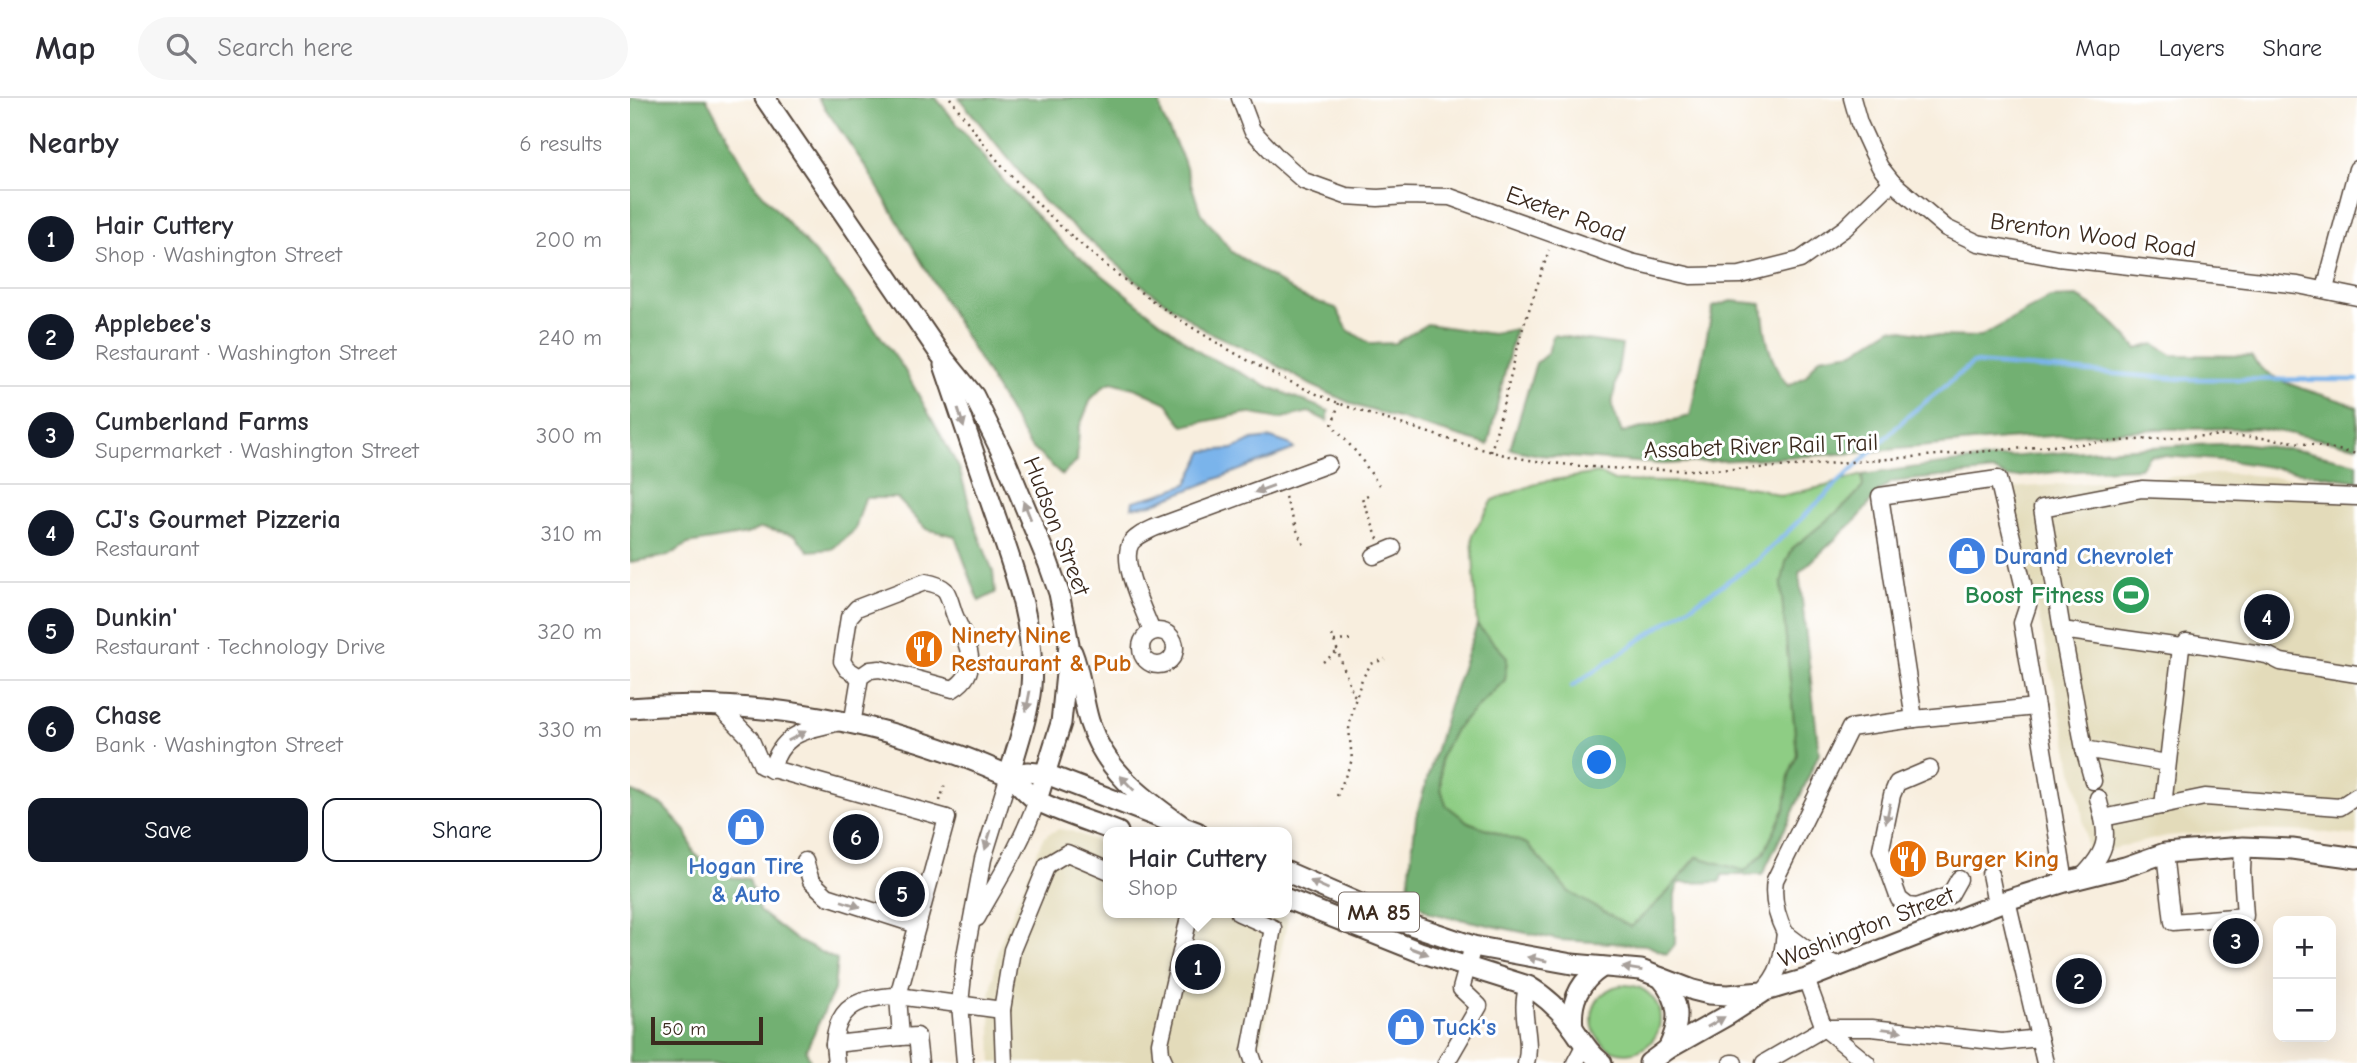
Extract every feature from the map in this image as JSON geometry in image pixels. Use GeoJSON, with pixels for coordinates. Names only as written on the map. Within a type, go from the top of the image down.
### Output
{"type":"FeatureCollection","features":[{"type":"Feature","properties":{"kind":"main road","name":"Hudson Street"},"geometry":{"type":"LineString","coordinates":[[765,98],[940,354],[974,396],[1009,468],[1059,593],[1069,645],[1061,723],[1037,800]]}},
{"type":"Feature","properties":{"kind":"main road","name":"Hudson Street"},"geometry":{"type":"LineString","coordinates":[[940,354],[1003,534],[1028,630],[1031,688],[1009,775]]}},
{"type":"Feature","properties":{"kind":"main road"},"geometry":{"type":"LineString","coordinates":[[1069,645],[1078,667],[1088,719],[1102,751],[1124,781],[1186,827]]}},
{"type":"Feature","properties":{"kind":"main road"},"geometry":{"type":"LineString","coordinates":[[630,708],[657,705],[779,711],[846,723],[930,746],[1009,775],[1037,800],[1105,827]]}},
{"type":"Feature","properties":{"kind":"main road"},"geometry":{"type":"LineString","coordinates":[[1009,775],[1028,772],[1046,774],[1184,827]]}},
{"type":"Feature","properties":{"kind":"main road","name":"Washington Street"},"geometry":{"type":"LineString","coordinates":[[1292,874],[1408,924],[1473,946],[1550,961],[1641,970],[1709,994],[1728,995],[1762,992],[1806,979],[2001,902],[2165,853],[2243,847],[2292,849],[2357,858]]}},
{"type":"Feature","properties":{"kind":"main road","name":"MA 85"},"geometry":{"type":"LineString","coordinates":[[1292,901],[1420,952],[1528,986],[1547,1000],[1573,1028],[1580,1055],[1600,1063]]}},
{"type":"Feature","properties":{"kind":"main road"},"geometry":{"type":"LineString","coordinates":[[1573,1028],[1573,1004],[1577,992],[1583,982],[1602,967]]}},
{"type":"Feature","properties":{"kind":"main road","name":"Washington Street"},"geometry":{"type":"LineString","coordinates":[[1661,978],[1674,997],[1677,1014],[1676,1032],[1661,1057]]}},
{"type":"Feature","properties":{"kind":"main road","name":"Washington Street"},"geometry":{"type":"LineString","coordinates":[[1661,1057],[1762,992]]}},
{"type":"Feature","properties":{"kind":"street","name":"Exeter Road"},"geometry":{"type":"LineString","coordinates":[[1240,98],[1252,130],[1304,181],[1346,196],[1450,197],[1631,262],[1690,276],[1740,275],[1800,260],[1845,228],[1892,182]]}},
{"type":"Feature","properties":{"kind":"street","name":"Brenton Wood Road"},"geometry":{"type":"LineString","coordinates":[[1852,98],[1870,147],[1880,167],[1892,182],[1946,228],[1978,243],[2059,258],[2244,278],[2325,289],[2357,297]]}},
{"type":"Feature","properties":{"kind":"street"},"geometry":{"type":"LineString","coordinates":[[2325,289],[2357,169]]}},
{"type":"Feature","properties":{"kind":"street"},"geometry":{"type":"LineString","coordinates":[[1152,632],[1129,570],[1128,555],[1131,544],[1140,535],[1328,464]]}},
{"type":"Feature","properties":{"kind":"street"},"geometry":{"type":"LineString","coordinates":[[1914,719],[1880,496],[1998,479],[2028,605],[2022,623],[2036,707],[2073,880],[2095,864],[2104,850],[2103,818],[2098,798]]}},
{"type":"Feature","properties":{"kind":"street"},"geometry":{"type":"LineString","coordinates":[[2093,781],[2084,749],[2042,508],[2143,489],[2357,497]]}},
{"type":"Feature","properties":{"kind":"street"},"geometry":{"type":"LineString","coordinates":[[771,770],[776,754],[789,739],[806,731],[846,723],[860,677],[870,670],[880,669],[953,690],[963,683],[970,669],[971,655],[944,590],[933,583],[925,582],[857,608],[849,617],[842,661],[847,670],[860,677]]}},
{"type":"Feature","properties":{"kind":"street"},"geometry":{"type":"LineString","coordinates":[[2062,629],[2182,647]]}},
{"type":"Feature","properties":{"kind":"street"},"geometry":{"type":"LineString","coordinates":[[2163,806],[2182,647],[2186,642],[2267,655],[2281,662],[2357,674]]}},
{"type":"Feature","properties":{"kind":"street"},"geometry":{"type":"LineString","coordinates":[[720,707],[746,732],[762,766],[947,818],[898,996],[901,1037]]}},
{"type":"Feature","properties":{"kind":"street"},"geometry":{"type":"LineString","coordinates":[[1839,966],[1813,954],[1785,933],[1776,916],[1773,891],[1774,880],[1850,728],[2036,707]]}},
{"type":"Feature","properties":{"kind":"street"},"geometry":{"type":"LineString","coordinates":[[2084,749],[2167,763]]}},
{"type":"Feature","properties":{"kind":"street"},"geometry":{"type":"LineString","coordinates":[[1930,769],[1897,783],[1881,849],[1899,899],[1908,906],[1917,907],[1950,895],[1959,879]]}},
{"type":"Feature","properties":{"kind":"street"},"geometry":{"type":"LineString","coordinates":[[965,1063],[960,1004],[970,929],[983,859],[1009,775]]}},
{"type":"Feature","properties":{"kind":"street"},"geometry":{"type":"LineString","coordinates":[[2103,818],[2205,797],[2340,807],[2357,796]]}},
{"type":"Feature","properties":{"kind":"street"},"geometry":{"type":"LineString","coordinates":[[970,929],[1010,863],[1037,800]]}},
{"type":"Feature","properties":{"kind":"street"},"geometry":{"type":"LineString","coordinates":[[2165,853],[2173,922],[2245,916],[2243,847]]}},
{"type":"Feature","properties":{"kind":"street"},"geometry":{"type":"LineString","coordinates":[[1004,1063],[1002,1010],[1013,950],[1047,865],[1068,853],[1103,868]]}},
{"type":"Feature","properties":{"kind":"street"},"geometry":{"type":"LineString","coordinates":[[805,861],[811,881],[827,895],[917,925]]}},
{"type":"Feature","properties":{"kind":"street"},"geometry":{"type":"LineString","coordinates":[[1990,874],[2001,902],[2045,1063]]}},
{"type":"Feature","properties":{"kind":"street"},"geometry":{"type":"LineString","coordinates":[[1165,1063],[1160,1043],[1189,918]]}},
{"type":"Feature","properties":{"kind":"street"},"geometry":{"type":"LineString","coordinates":[[1250,918],[1273,928],[1250,1051],[1254,1063]]}},
{"type":"Feature","properties":{"kind":"street"},"geometry":{"type":"LineString","coordinates":[[1762,992],[1775,978],[1782,959],[1785,933]]}},
{"type":"Feature","properties":{"kind":"street"},"geometry":{"type":"LineString","coordinates":[[1446,1063],[1479,1006],[1461,989],[1473,946]]}},
{"type":"Feature","properties":{"kind":"street"},"geometry":{"type":"LineString","coordinates":[[1806,979],[1824,1028],[1867,1063]]}},
{"type":"Feature","properties":{"kind":"street"},"geometry":{"type":"LineString","coordinates":[[1526,1063],[1529,1043],[1524,1024],[1523,999],[1528,986]]}},
{"type":"Feature","properties":{"kind":"street"},"geometry":{"type":"LineString","coordinates":[[836,1063],[835,1028],[851,1005],[871,997],[898,996],[1002,1010]]}},
{"type":"Feature","properties":{"kind":"street"},"geometry":{"type":"LineString","coordinates":[[1764,1063],[1824,1028],[1872,1028],[2002,1042],[2039,1038]]}},
{"type":"Feature","properties":{"kind":"street"},"geometry":{"type":"LineString","coordinates":[[834,1044],[917,1036],[920,1063]]}},
{"type":"Feature","properties":{"kind":"path","name":"Assabet River Rail Trail"},"geometry":{"type":"LineString","coordinates":[[950,98],[1005,169],[1081,244],[1189,326],[1298,386],[1339,403],[1514,458],[1553,464],[1715,470],[2133,440],[2234,436],[2299,443],[2357,454]]}},
{"type":"Feature","properties":{"kind":"path"},"geometry":{"type":"LineString","coordinates":[[1491,452],[1522,331],[1554,235]]}},
{"type":"Feature","properties":{"kind":"path"},"geometry":{"type":"LineString","coordinates":[[1339,403],[1332,425],[1357,453],[1381,488]]}},
{"type":"Feature","properties":{"kind":"path"},"geometry":{"type":"LineString","coordinates":[[1281,487],[1296,523],[1299,538],[1306,548]]}},
{"type":"Feature","properties":{"kind":"path"},"geometry":{"type":"LineString","coordinates":[[1368,495],[1362,498],[1382,549]]}},
{"type":"Feature","properties":{"kind":"path"},"geometry":{"type":"LineString","coordinates":[[1332,635],[1353,694],[1357,696]]}},
{"type":"Feature","properties":{"kind":"path"},"geometry":{"type":"LineString","coordinates":[[1334,641],[1350,640]]}},
{"type":"Feature","properties":{"kind":"path"},"geometry":{"type":"LineString","coordinates":[[1323,662],[1338,651]]}},
{"type":"Feature","properties":{"kind":"path"},"geometry":{"type":"LineString","coordinates":[[1337,796],[1352,760],[1349,729],[1365,671],[1371,664],[1385,659]]}},
{"type":"Feature","properties":{"kind":"path"},"geometry":{"type":"LineString","coordinates":[[935,814],[946,781]]}},
{"type":"Feature","properties":{"kind":"shaded area"},"geometry":{"type":"Polygon","coordinates":[[[2226,473],[2304,479],[2357,488],[2357,836],[2246,830],[2167,836],[2088,855],[2081,806],[2010,488],[2226,473]]]}},
{"type":"Feature","properties":{"kind":"shaded area"},"geometry":{"type":"Polygon","coordinates":[[[1059,829],[1071,831],[1103,844],[1103,918],[1288,918],[1258,1058],[1268,1063],[992,1063],[990,996],[998,949],[1042,840],[1059,829]]]}},
{"type":"Feature","properties":{"kind":"green space"},"geometry":{"type":"Polygon","coordinates":[[[630,98],[706,98],[757,188],[848,291],[904,369],[959,468],[976,528],[993,572],[995,593],[979,601],[955,536],[926,529],[897,498],[865,498],[855,530],[832,549],[809,551],[795,535],[761,528],[747,534],[688,544],[668,556],[630,562],[630,98]]]}},
{"type":"Feature","properties":{"kind":"green space"},"geometry":{"type":"Polygon","coordinates":[[[818,98],[936,98],[1007,185],[1065,245],[1202,354],[1267,386],[1329,411],[1327,421],[1309,412],[1279,419],[1247,413],[1183,426],[1167,403],[1137,389],[1112,382],[1091,399],[1079,428],[1077,461],[1062,475],[1029,445],[867,169],[818,98]]]}},
{"type":"Feature","properties":{"kind":"green space"},"geometry":{"type":"Polygon","coordinates":[[[959,98],[1159,98],[1162,116],[1183,159],[1200,211],[1232,252],[1303,297],[1336,308],[1348,330],[1371,344],[1395,343],[1427,324],[1492,334],[1515,329],[1488,445],[1357,406],[1206,331],[1139,283],[1043,201],[959,98]]]}},
{"type":"Feature","properties":{"kind":"green space"},"geometry":{"type":"Polygon","coordinates":[[[2077,297],[2110,320],[2137,349],[2154,344],[2172,355],[2251,356],[2270,375],[2284,382],[2357,407],[2357,446],[2260,428],[2158,429],[2005,439],[1855,453],[1663,464],[1539,455],[1510,449],[1536,363],[1548,353],[1553,335],[1622,345],[1612,406],[1622,433],[1690,416],[1713,307],[1731,301],[1762,304],[1766,337],[1772,357],[1788,386],[1805,377],[1820,357],[1854,352],[1892,328],[1936,336],[1980,337],[2050,298],[2077,297]]]}},
{"type":"Feature","properties":{"kind":"green space"},"geometry":{"type":"Polygon","coordinates":[[[2242,443],[2309,452],[2357,463],[2357,481],[2231,461],[2150,455],[2140,468],[2056,472],[2008,478],[1995,471],[1892,482],[1878,492],[1859,517],[1799,573],[1819,753],[1794,810],[1762,875],[1722,875],[1720,882],[1679,883],[1675,894],[1675,944],[1667,954],[1646,945],[1560,940],[1431,913],[1407,897],[1416,817],[1449,705],[1477,625],[1507,657],[1505,680],[1455,729],[1440,758],[1441,789],[1446,805],[1468,822],[1527,844],[1569,892],[1631,927],[1667,893],[1697,857],[1745,871],[1764,853],[1785,808],[1789,776],[1797,754],[1781,586],[1786,562],[1793,548],[1847,504],[1863,487],[1862,475],[2051,453],[2242,443]]]}},
{"type":"Feature","properties":{"kind":"green space"},"geometry":{"type":"Polygon","coordinates":[[[1598,473],[1614,481],[1721,483],[1761,489],[1781,496],[1862,475],[1863,487],[1847,504],[1793,548],[1781,586],[1797,754],[1789,776],[1785,808],[1764,853],[1745,871],[1697,857],[1667,893],[1631,928],[1569,892],[1527,844],[1468,822],[1446,806],[1441,789],[1440,758],[1455,729],[1505,680],[1507,657],[1477,625],[1472,535],[1493,500],[1541,482],[1598,473]]]}},
{"type":"Feature","properties":{"kind":"green space"},"geometry":{"type":"Polygon","coordinates":[[[630,791],[663,806],[686,831],[694,853],[720,876],[749,879],[759,911],[796,940],[837,960],[834,990],[806,1050],[811,1063],[630,1063],[630,791]]]}},
{"type":"Feature","properties":{"kind":"green space"},"geometry":{"type":"Polygon","coordinates":[[[1626,985],[1639,988],[1650,995],[1657,1006],[1660,1019],[1657,1032],[1650,1043],[1639,1050],[1626,1053],[1613,1050],[1602,1043],[1595,1032],[1592,1019],[1595,1006],[1602,995],[1613,988],[1626,985]]]}},
{"type":"Feature","properties":{"kind":"water"},"geometry":{"type":"Polygon","coordinates":[[[1271,438],[1289,444],[1294,449],[1152,504],[1132,507],[1133,501],[1187,484],[1204,451],[1233,449],[1253,440],[1271,438]]]}},
{"type":"Feature","properties":{"kind":"waterway"},"geometry":{"type":"LineString","coordinates":[[1572,686],[1756,562],[1908,416],[1973,363],[2181,379],[2357,380]]}},
{"type":"Feature","properties":{"kind":"place","name":"Durand Chevrolet"},"geometry":{"type":"Point","coordinates":[1967,556]}},
{"type":"Feature","properties":{"kind":"place","name":"Boost Fitness"},"geometry":{"type":"Point","coordinates":[2131,595]}},
{"type":"Feature","properties":{"kind":"place","name":"CJ's Gourmet Pizzeria"},"geometry":{"type":"Point","coordinates":[2267,617]}},
{"type":"Feature","properties":{"kind":"place","name":"Ninety Nine Restaurant & Pub"},"geometry":{"type":"Point","coordinates":[924,649]}},
{"type":"Feature","properties":{"kind":"place","name":"Hogan Tire & Auto"},"geometry":{"type":"Point","coordinates":[746,827]}},
{"type":"Feature","properties":{"kind":"place","name":"Chase"},"geometry":{"type":"Point","coordinates":[856,837]}},
{"type":"Feature","properties":{"kind":"place","name":"Burger King"},"geometry":{"type":"Point","coordinates":[1908,859]}},
{"type":"Feature","properties":{"kind":"place","name":"Dunkin'"},"geometry":{"type":"Point","coordinates":[902,894]}},
{"type":"Feature","properties":{"kind":"place","name":"Cumberland Farms"},"geometry":{"type":"Point","coordinates":[2236,941]}},
{"type":"Feature","properties":{"kind":"place","name":"Hair Cuttery"},"geometry":{"type":"Point","coordinates":[1198,967]}},
{"type":"Feature","properties":{"kind":"place","name":"Applebee's"},"geometry":{"type":"Point","coordinates":[2079,981]}},
{"type":"Feature","properties":{"kind":"place","name":"Tuck's"},"geometry":{"type":"Point","coordinates":[1406,1027]}}]}
